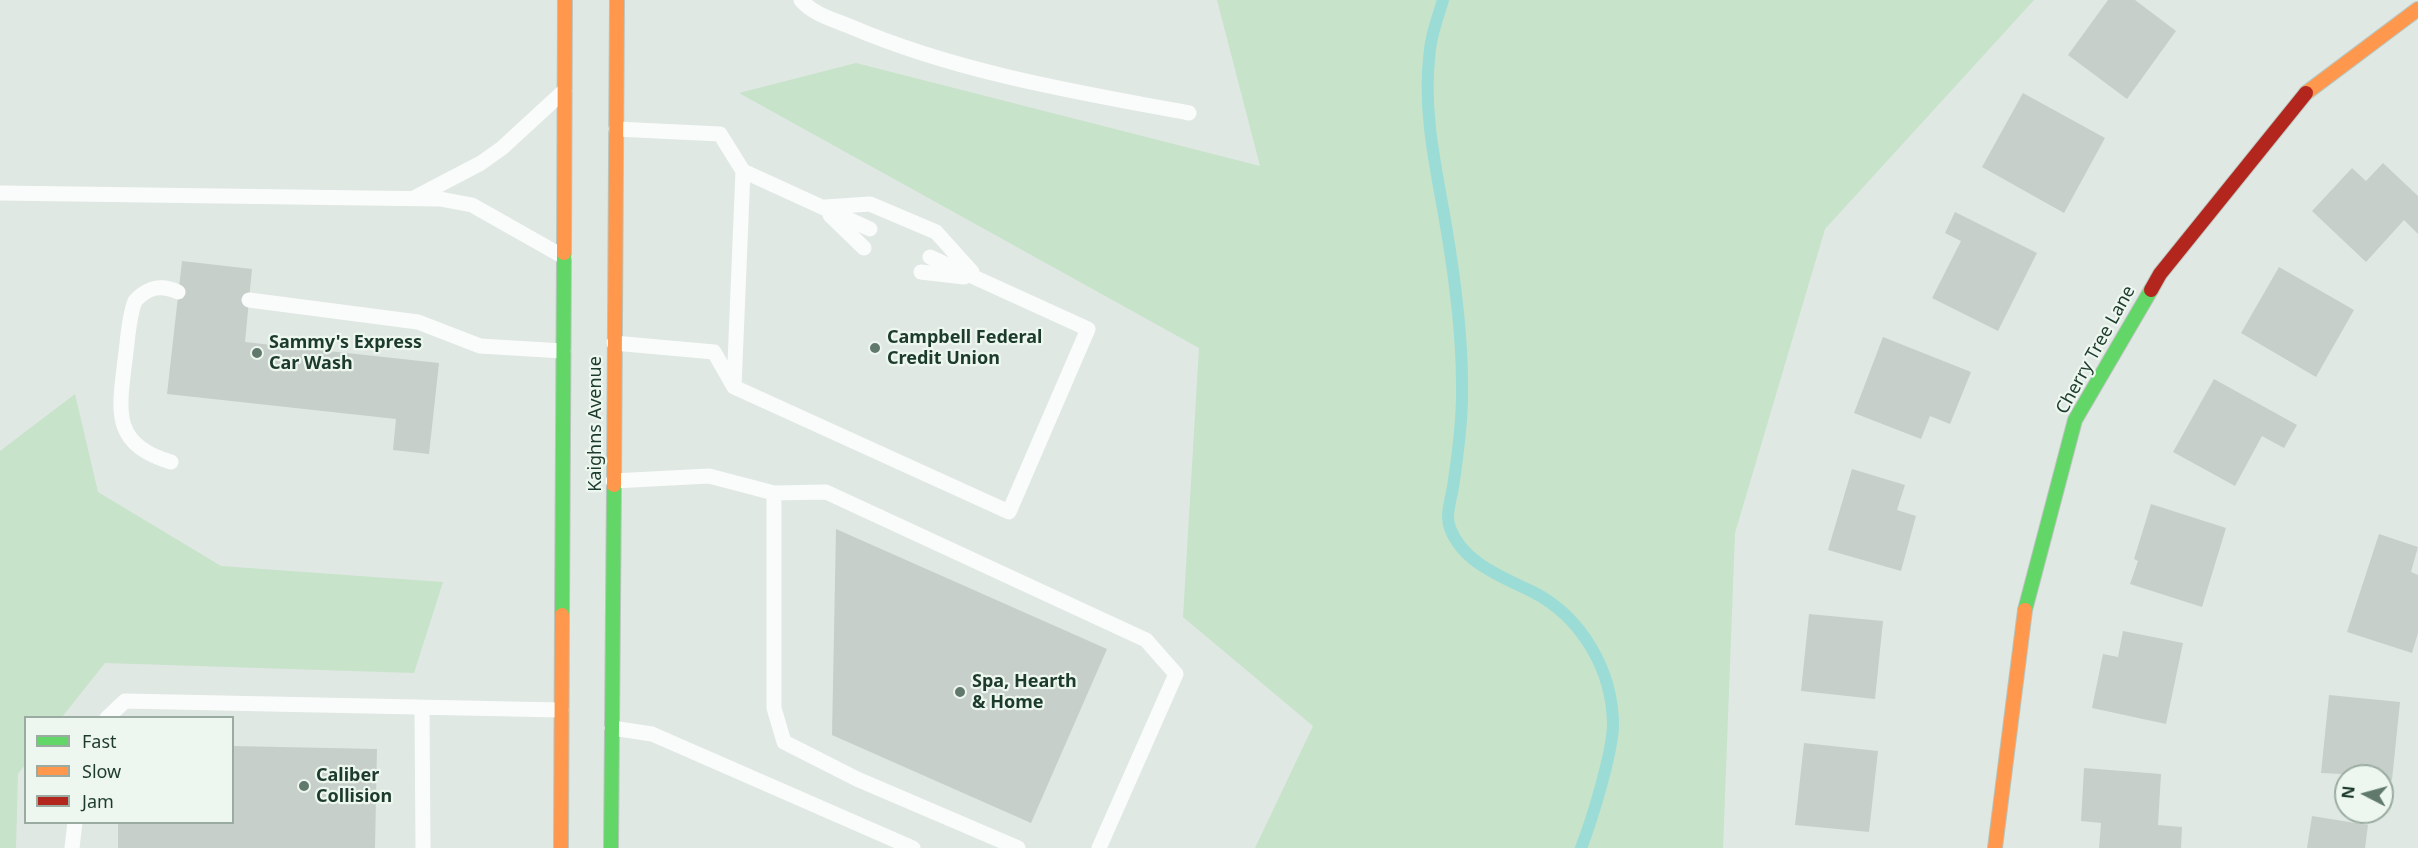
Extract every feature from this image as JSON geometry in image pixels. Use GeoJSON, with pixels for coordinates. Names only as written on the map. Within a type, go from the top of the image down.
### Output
{"type":"FeatureCollection","features":[{"type":"Feature","properties":{"kind":"main road","name":"Kaighns Avenue"},"geometry":{"type":"LineString","coordinates":[[561,848],[564,0]]}},
{"type":"Feature","properties":{"kind":"main road","name":"Kaighns Avenue"},"geometry":{"type":"LineString","coordinates":[[611,848],[616,0]]}},
{"type":"Feature","properties":{"kind":"main road","name":"Cherry Tree Lane"},"geometry":{"type":"LineString","coordinates":[[1995,848],[2023,619],[2075,420],[2160,274],[2300,98],[2418,9]]}},
{"type":"Feature","properties":{"kind":"lane"},"geometry":{"type":"LineString","coordinates":[[801,0],[809,9],[872,36],[1028,84],[1189,113]]}},
{"type":"Feature","properties":{"kind":"lane"},"geometry":{"type":"LineString","coordinates":[[416,197],[481,163],[502,148],[564,91]]}},
{"type":"Feature","properties":{"kind":"lane"},"geometry":{"type":"LineString","coordinates":[[616,129],[720,134],[743,171],[870,229]]}},
{"type":"Feature","properties":{"kind":"lane"},"geometry":{"type":"LineString","coordinates":[[734,387],[743,171]]}},
{"type":"Feature","properties":{"kind":"lane"},"geometry":{"type":"LineString","coordinates":[[0,193],[416,197],[472,205],[564,257]]}},
{"type":"Feature","properties":{"kind":"lane"},"geometry":{"type":"LineString","coordinates":[[821,207],[870,204],[936,232],[979,279]]}},
{"type":"Feature","properties":{"kind":"lane"},"geometry":{"type":"LineString","coordinates":[[821,207],[864,248]]}},
{"type":"Feature","properties":{"kind":"lane"},"geometry":{"type":"LineString","coordinates":[[614,343],[714,352],[734,387],[1009,512],[1088,329],[930,257]]}},
{"type":"Feature","properties":{"kind":"lane"},"geometry":{"type":"LineString","coordinates":[[921,272],[979,279]]}},
{"type":"Feature","properties":{"kind":"lane"},"geometry":{"type":"LineString","coordinates":[[171,462],[155,458],[141,449],[129,436],[121,420],[119,401],[135,301],[150,289],[170,288],[178,292]]}},
{"type":"Feature","properties":{"kind":"lane"},"geometry":{"type":"LineString","coordinates":[[249,300],[418,322],[480,346],[563,351]]}},
{"type":"Feature","properties":{"kind":"lane"},"geometry":{"type":"LineString","coordinates":[[613,481],[709,476],[774,493],[826,492],[1146,640],[1176,674],[1099,848]]}},
{"type":"Feature","properties":{"kind":"lane"},"geometry":{"type":"LineString","coordinates":[[774,493],[774,708],[783,742],[857,779],[1018,848]]}},
{"type":"Feature","properties":{"kind":"lane"},"geometry":{"type":"LineString","coordinates":[[108,716],[125,701],[561,710]]}},
{"type":"Feature","properties":{"kind":"lane"},"geometry":{"type":"LineString","coordinates":[[422,708],[423,848]]}},
{"type":"Feature","properties":{"kind":"lane"},"geometry":{"type":"LineString","coordinates":[[612,728],[652,734],[913,848]]}},
{"type":"Feature","properties":{"kind":"lane"},"geometry":{"type":"LineString","coordinates":[[72,848],[75,824]]}},
{"type":"Feature","properties":{"kind":"green space"},"geometry":{"type":"Polygon","coordinates":[[[1217,0],[2034,0],[1825,229],[1735,533],[1723,848],[1255,848],[1313,726],[1183,617],[1199,348],[739,93],[856,63],[1260,166],[1217,0]]]}},
{"type":"Feature","properties":{"kind":"green space"},"geometry":{"type":"Polygon","coordinates":[[[75,394],[98,492],[221,566],[443,582],[414,673],[105,663],[63,716],[24,716],[24,766],[18,774],[16,848],[0,848],[0,451],[75,394]]]}},
{"type":"Feature","properties":{"kind":"building"},"geometry":{"type":"Polygon","coordinates":[[[2108,0],[2135,0],[2176,31],[2127,99],[2068,55],[2108,0]]]}},
{"type":"Feature","properties":{"kind":"building"},"geometry":{"type":"Polygon","coordinates":[[[2023,93],[2105,138],[2064,213],[1982,167],[2023,93]]]}},
{"type":"Feature","properties":{"kind":"building"},"geometry":{"type":"Polygon","coordinates":[[[2383,163],[2418,196],[2418,234],[2404,220],[2366,262],[2312,211],[2352,168],[2366,181],[2383,163]]]}},
{"type":"Feature","properties":{"kind":"building"},"geometry":{"type":"Polygon","coordinates":[[[1955,212],[2037,253],[1998,331],[1932,298],[1961,241],[1945,233],[1955,212]]]}},
{"type":"Feature","properties":{"kind":"building","name":"Sammy's Express Car Wash"},"geometry":{"type":"Polygon","coordinates":[[[182,261],[252,269],[245,342],[439,363],[429,454],[393,450],[396,419],[167,394],[182,261]]]}},
{"type":"Feature","properties":{"kind":"building"},"geometry":{"type":"Polygon","coordinates":[[[2279,267],[2354,310],[2316,377],[2241,333],[2279,267]]]}},
{"type":"Feature","properties":{"kind":"building"},"geometry":{"type":"Polygon","coordinates":[[[1883,337],[1971,372],[1950,424],[1930,416],[1921,439],[1854,413],[1883,337]]]}},
{"type":"Feature","properties":{"kind":"building"},"geometry":{"type":"Polygon","coordinates":[[[2214,379],[2297,425],[2284,448],[2262,436],[2235,486],[2173,452],[2214,379]]]}},
{"type":"Feature","properties":{"kind":"building"},"geometry":{"type":"Polygon","coordinates":[[[1852,469],[1905,485],[1897,510],[1916,516],[1901,571],[1828,550],[1852,469]]]}},
{"type":"Feature","properties":{"kind":"building"},"geometry":{"type":"Polygon","coordinates":[[[2151,504],[2226,528],[2202,607],[2130,584],[2138,561],[2134,559],[2151,504]]]}},
{"type":"Feature","properties":{"kind":"building","name":"Spa, Hearth & Home"},"geometry":{"type":"Polygon","coordinates":[[[836,529],[1107,649],[1031,823],[832,735],[836,529]]]}},
{"type":"Feature","properties":{"kind":"building"},"geometry":{"type":"Polygon","coordinates":[[[2379,534],[2418,547],[2411,572],[2418,575],[2418,633],[2412,653],[2347,632],[2379,534]]]}},
{"type":"Feature","properties":{"kind":"building"},"geometry":{"type":"Polygon","coordinates":[[[1809,614],[1883,621],[1875,699],[1801,691],[1809,614]]]}},
{"type":"Feature","properties":{"kind":"building"},"geometry":{"type":"Polygon","coordinates":[[[2123,631],[2183,643],[2166,724],[2092,708],[2103,654],[2118,657],[2123,631]]]}},
{"type":"Feature","properties":{"kind":"building"},"geometry":{"type":"Polygon","coordinates":[[[2329,695],[2400,702],[2394,764],[2334,764],[2334,774],[2321,773],[2329,695]]]}},
{"type":"Feature","properties":{"kind":"building"},"geometry":{"type":"Polygon","coordinates":[[[1804,743],[1878,751],[1869,832],[1795,825],[1804,743]]]}},
{"type":"Feature","properties":{"kind":"building","name":"Caliber Collision"},"geometry":{"type":"Polygon","coordinates":[[[234,746],[377,749],[375,848],[118,848],[118,824],[234,824],[234,746]]]}},
{"type":"Feature","properties":{"kind":"building"},"geometry":{"type":"Polygon","coordinates":[[[2084,768],[2161,774],[2158,825],[2182,827],[2181,848],[2099,848],[2101,823],[2081,821],[2084,768]]]}},
{"type":"Feature","properties":{"kind":"building"},"geometry":{"type":"Polygon","coordinates":[[[2312,816],[2334,820],[2334,824],[2368,825],[2365,848],[2307,848],[2312,816]]]}},
{"type":"Feature","properties":{"kind":"waterway"},"geometry":{"type":"LineString","coordinates":[[1443,0],[1431,44],[1428,101],[1432,143],[1455,285],[1461,344],[1461,422],[1448,513],[1449,523],[1456,540],[1474,560],[1533,592],[1566,616],[1580,631],[1601,666],[1612,705],[1612,738],[1601,787],[1581,848]]}},
{"type":"Feature","properties":{"kind":"traffic: fast"},"geometry":{"type":"LineString","coordinates":[[562,615],[564,253]]}},
{"type":"Feature","properties":{"kind":"traffic: fast"},"geometry":{"type":"LineString","coordinates":[[2025,610],[2075,420],[2151,290]]}},
{"type":"Feature","properties":{"kind":"traffic: fast"},"geometry":{"type":"LineString","coordinates":[[611,848],[614,485]]}},
{"type":"Feature","properties":{"kind":"traffic: slow"},"geometry":{"type":"LineString","coordinates":[[564,253],[565,0]]}},
{"type":"Feature","properties":{"kind":"traffic: slow"},"geometry":{"type":"LineString","coordinates":[[614,485],[617,0]]}},
{"type":"Feature","properties":{"kind":"traffic: slow"},"geometry":{"type":"LineString","coordinates":[[2306,93],[2418,9]]}},
{"type":"Feature","properties":{"kind":"traffic: slow"},"geometry":{"type":"LineString","coordinates":[[1995,848],[2025,610]]}},
{"type":"Feature","properties":{"kind":"traffic: slow"},"geometry":{"type":"LineString","coordinates":[[561,848],[562,615]]}},
{"type":"Feature","properties":{"kind":"traffic: jam"},"geometry":{"type":"LineString","coordinates":[[2151,290],[2160,274],[2306,93]]}},
{"type":"Feature","properties":{"kind":"place","name":"Campbell Federal Credit Union"},"geometry":{"type":"Point","coordinates":[875,348]}},
{"type":"Feature","properties":{"kind":"place","name":"Sammy's Express Car Wash"},"geometry":{"type":"Point","coordinates":[257,353]}},
{"type":"Feature","properties":{"kind":"place","name":"Spa, Hearth & Home"},"geometry":{"type":"Point","coordinates":[960,692]}},
{"type":"Feature","properties":{"kind":"place","name":"Caliber Collision"},"geometry":{"type":"Point","coordinates":[304,786]}}]}
